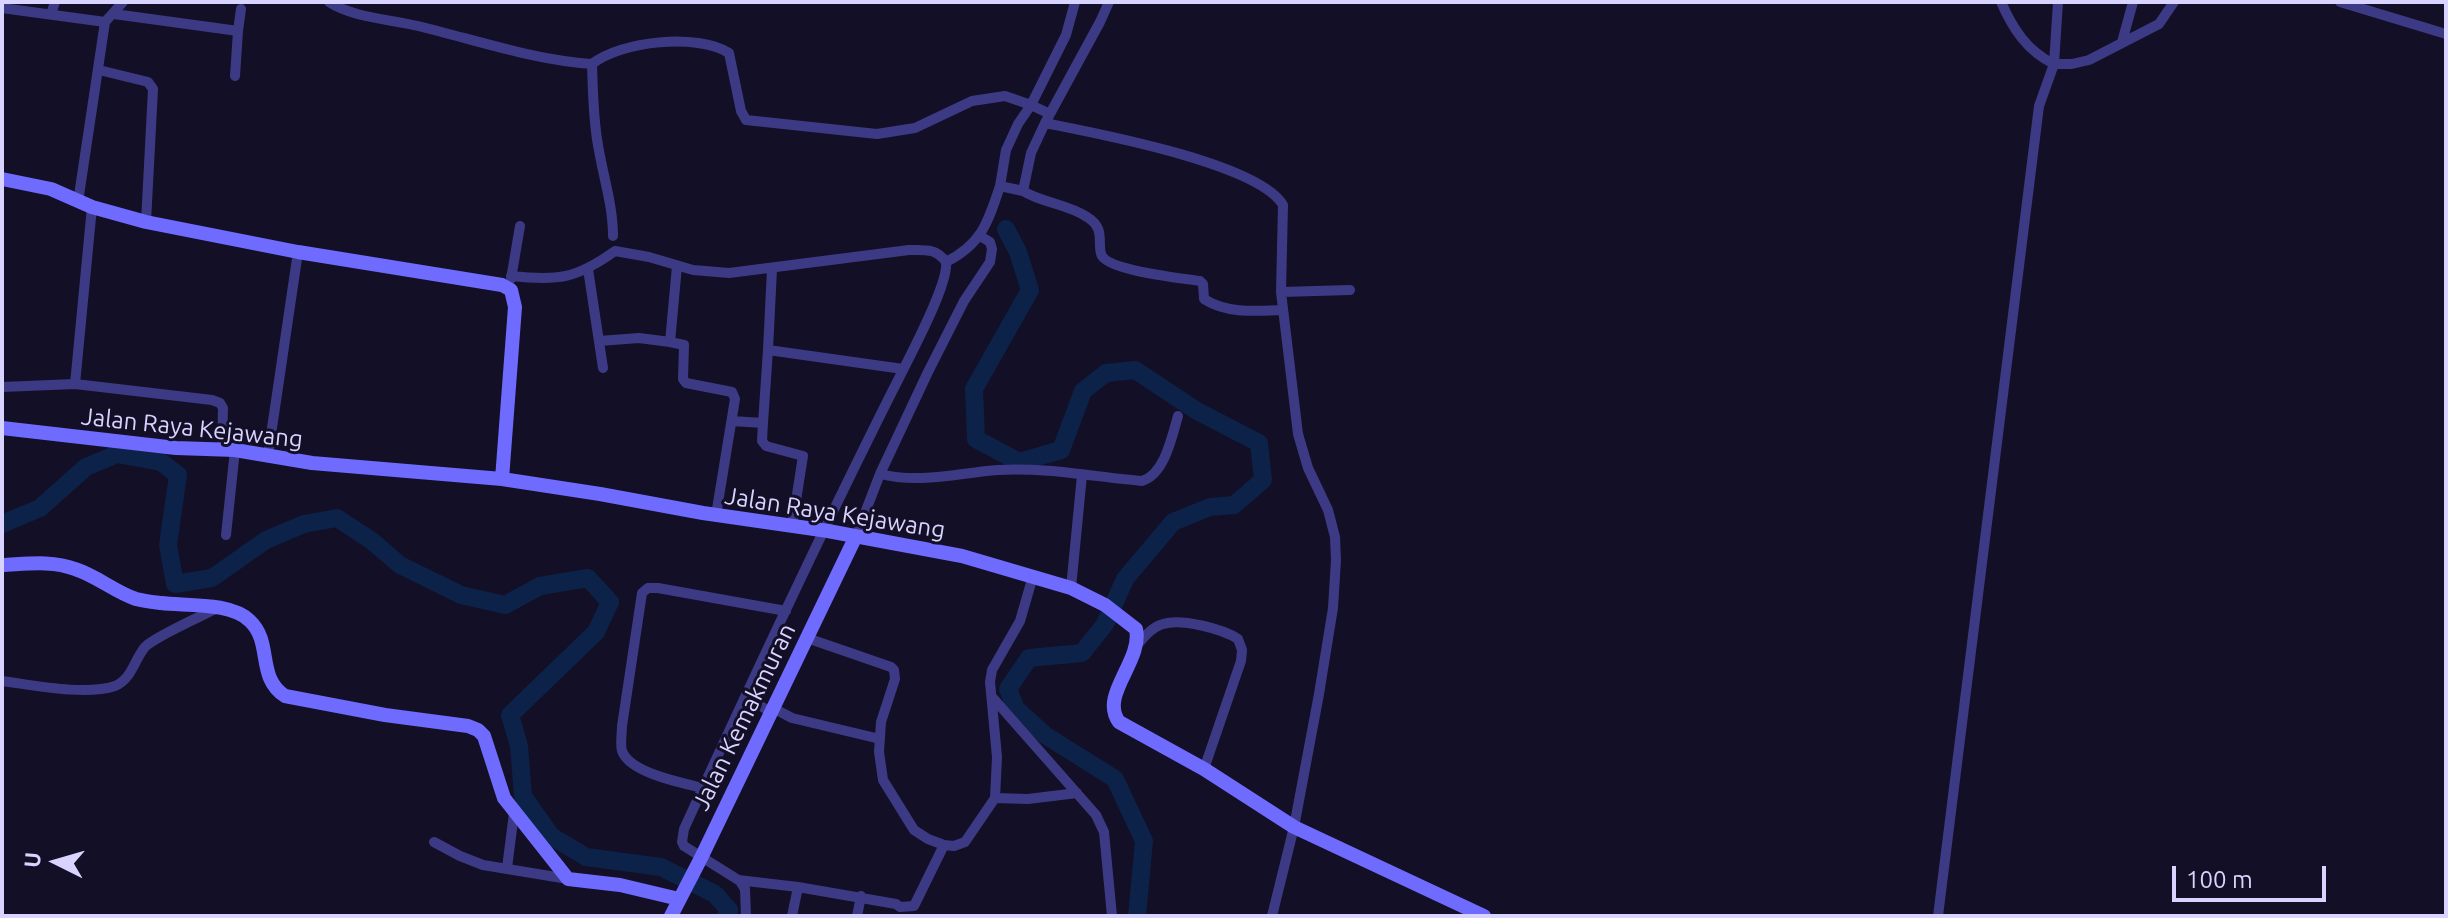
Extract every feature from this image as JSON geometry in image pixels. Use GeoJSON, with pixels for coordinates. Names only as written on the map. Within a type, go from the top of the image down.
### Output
{"type":"FeatureCollection","features":[{"type":"Feature","properties":{"kind":"street"},"geometry":{"type":"LineString","coordinates":[[51,14],[55,2]]}},
{"type":"Feature","properties":{"kind":"street"},"geometry":{"type":"LineString","coordinates":[[75,384],[85,205],[105,22],[123,2]]}},
{"type":"Feature","properties":{"kind":"street"},"geometry":{"type":"LineString","coordinates":[[329,2],[344,10],[515,52],[592,64],[610,53],[634,47],[666,43],[715,46],[729,53],[741,111],[746,120],[877,134],[915,128],[972,101],[1005,96],[1041,112],[1198,159],[1261,185],[1279,198],[1284,212],[1283,310],[1298,434],[1308,468],[1328,510],[1336,549],[1333,608],[1294,827],[1272,916]]}},
{"type":"Feature","properties":{"kind":"street"},"geometry":{"type":"LineString","coordinates":[[1023,191],[1041,112],[1075,2]]}},
{"type":"Feature","properties":{"kind":"street"},"geometry":{"type":"LineString","coordinates":[[946,262],[970,248],[980,235],[1000,186],[1006,150],[1018,124],[1041,112],[1100,22],[1109,2]]}},
{"type":"Feature","properties":{"kind":"street"},"geometry":{"type":"LineString","coordinates":[[2001,2],[2026,45],[2054,64],[2089,60],[2159,24],[2174,2]]}},
{"type":"Feature","properties":{"kind":"street"},"geometry":{"type":"LineString","coordinates":[[1938,916],[2039,106],[2054,64],[2058,2]]}},
{"type":"Feature","properties":{"kind":"street"},"geometry":{"type":"LineString","coordinates":[[2122,42],[2133,2]]}},
{"type":"Feature","properties":{"kind":"street"},"geometry":{"type":"LineString","coordinates":[[2340,2],[2446,34]]}},
{"type":"Feature","properties":{"kind":"street"},"geometry":{"type":"LineString","coordinates":[[2,8],[105,22]]}},
{"type":"Feature","properties":{"kind":"street"},"geometry":{"type":"LineString","coordinates":[[235,76],[241,9]]}},
{"type":"Feature","properties":{"kind":"street"},"geometry":{"type":"LineString","coordinates":[[114,14],[238,31]]}},
{"type":"Feature","properties":{"kind":"street"},"geometry":{"type":"LineString","coordinates":[[592,64],[597,143],[613,214],[613,236]]}},
{"type":"Feature","properties":{"kind":"street"},"geometry":{"type":"LineString","coordinates":[[99,70],[148,82],[153,89],[146,222]]}},
{"type":"Feature","properties":{"kind":"street"},"geometry":{"type":"LineString","coordinates":[[2,179],[51,189],[85,205],[146,222],[298,252],[502,285],[588,269],[615,251],[713,273],[772,269],[909,250],[938,253],[946,262],[945,277],[921,335],[786,611],[682,837],[684,846],[738,880],[745,889],[746,916]]}},
{"type":"Feature","properties":{"kind":"street"},"geometry":{"type":"LineString","coordinates":[[1000,186],[1023,191],[1088,217],[1098,230],[1101,253],[1107,260],[1144,273],[1200,281],[1207,302],[1236,310],[1283,310]]}},
{"type":"Feature","properties":{"kind":"street"},"geometry":{"type":"LineString","coordinates":[[502,479],[515,307],[511,283],[520,226]]}},
{"type":"Feature","properties":{"kind":"street"},"geometry":{"type":"LineString","coordinates":[[854,536],[928,372],[964,301],[990,262],[990,242],[980,235]]}},
{"type":"Feature","properties":{"kind":"street"},"geometry":{"type":"LineString","coordinates":[[268,455],[298,252]]}},
{"type":"Feature","properties":{"kind":"street"},"geometry":{"type":"LineString","coordinates":[[670,342],[677,266]]}},
{"type":"Feature","properties":{"kind":"street"},"geometry":{"type":"LineString","coordinates":[[588,269],[603,368]]}},
{"type":"Feature","properties":{"kind":"street"},"geometry":{"type":"LineString","coordinates":[[772,269],[762,441],[766,446],[803,456],[792,526]]}},
{"type":"Feature","properties":{"kind":"street"},"geometry":{"type":"LineString","coordinates":[[1285,291],[1350,290]]}},
{"type":"Feature","properties":{"kind":"street"},"geometry":{"type":"LineString","coordinates":[[599,341],[639,338],[684,345],[682,372],[685,382],[734,393],[716,515]]}},
{"type":"Feature","properties":{"kind":"street"},"geometry":{"type":"LineString","coordinates":[[768,350],[903,369]]}},
{"type":"Feature","properties":{"kind":"street"},"geometry":{"type":"LineString","coordinates":[[2,387],[75,384],[216,401],[223,408],[228,450],[226,535]]}},
{"type":"Feature","properties":{"kind":"street"},"geometry":{"type":"LineString","coordinates":[[880,474],[915,479],[1024,470],[1142,481],[1149,479],[1158,469],[1178,416]]}},
{"type":"Feature","properties":{"kind":"street"},"geometry":{"type":"LineString","coordinates":[[732,421],[763,423]]}},
{"type":"Feature","properties":{"kind":"street","name":"Jalan Raya Kejawang"},"geometry":{"type":"LineString","coordinates":[[2,428],[176,448],[228,450],[312,463],[502,479],[962,556],[1071,588],[1105,605],[1128,622],[1136,629],[1138,644]]}},
{"type":"Feature","properties":{"kind":"street"},"geometry":{"type":"LineString","coordinates":[[1071,588],[1082,475]]}},
{"type":"Feature","properties":{"kind":"street","name":"Jalan Kemakmuran"},"geometry":{"type":"LineString","coordinates":[[671,916],[854,536]]}},
{"type":"Feature","properties":{"kind":"street"},"geometry":{"type":"LineString","coordinates":[[2,565],[59,564],[86,573],[136,599],[217,608],[248,618],[262,641],[269,680],[285,696],[478,730],[488,744],[504,798],[568,879]]}},
{"type":"Feature","properties":{"kind":"street"},"geometry":{"type":"LineString","coordinates":[[1033,576],[1020,621],[992,670],[990,691],[1096,815],[1104,832],[1112,916]]}},
{"type":"Feature","properties":{"kind":"street"},"geometry":{"type":"LineString","coordinates":[[703,788],[653,774],[627,760],[623,753],[622,726],[642,593],[648,588],[658,588],[786,611]]}},
{"type":"Feature","properties":{"kind":"street"},"geometry":{"type":"LineString","coordinates":[[2,681],[70,688],[115,686],[129,674],[146,646],[217,608]]}},
{"type":"Feature","properties":{"kind":"street"},"geometry":{"type":"LineString","coordinates":[[1204,769],[1242,650],[1238,639],[1218,630],[1177,622],[1162,624],[1138,644],[1115,697],[1114,715],[1119,722],[1204,769],[1294,827],[1484,916]]}},
{"type":"Feature","properties":{"kind":"street"},"geometry":{"type":"LineString","coordinates":[[807,638],[894,670],[895,679],[882,715],[880,768],[883,780],[914,830],[944,845],[954,846],[965,842],[995,798],[997,757],[993,698]]}},
{"type":"Feature","properties":{"kind":"street"},"geometry":{"type":"LineString","coordinates":[[747,699],[792,718],[880,739]]}},
{"type":"Feature","properties":{"kind":"street"},"geometry":{"type":"LineString","coordinates":[[995,798],[1028,799],[1077,793]]}},
{"type":"Feature","properties":{"kind":"street"},"geometry":{"type":"LineString","coordinates":[[507,868],[514,813]]}},
{"type":"Feature","properties":{"kind":"street"},"geometry":{"type":"LineString","coordinates":[[434,842],[483,865],[682,893]]}},
{"type":"Feature","properties":{"kind":"street"},"geometry":{"type":"LineString","coordinates":[[738,880],[861,896],[900,907],[914,906],[944,845]]}},
{"type":"Feature","properties":{"kind":"street"},"geometry":{"type":"LineString","coordinates":[[792,916],[798,887]]}},
{"type":"Feature","properties":{"kind":"street"},"geometry":{"type":"LineString","coordinates":[[857,916],[861,896]]}},
{"type":"Feature","properties":{"kind":"waterway"},"geometry":{"type":"LineString","coordinates":[[1006,229],[1018,252],[1030,290],[974,389],[976,439],[1019,462],[1061,450],[1083,391],[1106,373],[1135,370],[1197,411],[1259,443],[1263,480],[1234,505],[1210,507],[1173,522],[1125,579],[1105,624],[1082,653],[1029,658],[1008,689],[1016,709],[1045,735],[1115,779],[1144,841],[1137,916]]}},
{"type":"Feature","properties":{"kind":"waterway"},"geometry":{"type":"LineString","coordinates":[[2,524],[40,508],[86,467],[117,454],[161,462],[178,475],[168,545],[175,584],[212,578],[266,540],[304,524],[337,518],[372,541],[400,565],[461,595],[505,605],[540,586],[588,578],[610,602],[596,632],[510,715],[519,746],[523,796],[551,836],[586,857],[661,867],[715,894],[729,910],[726,916]]}}]}
